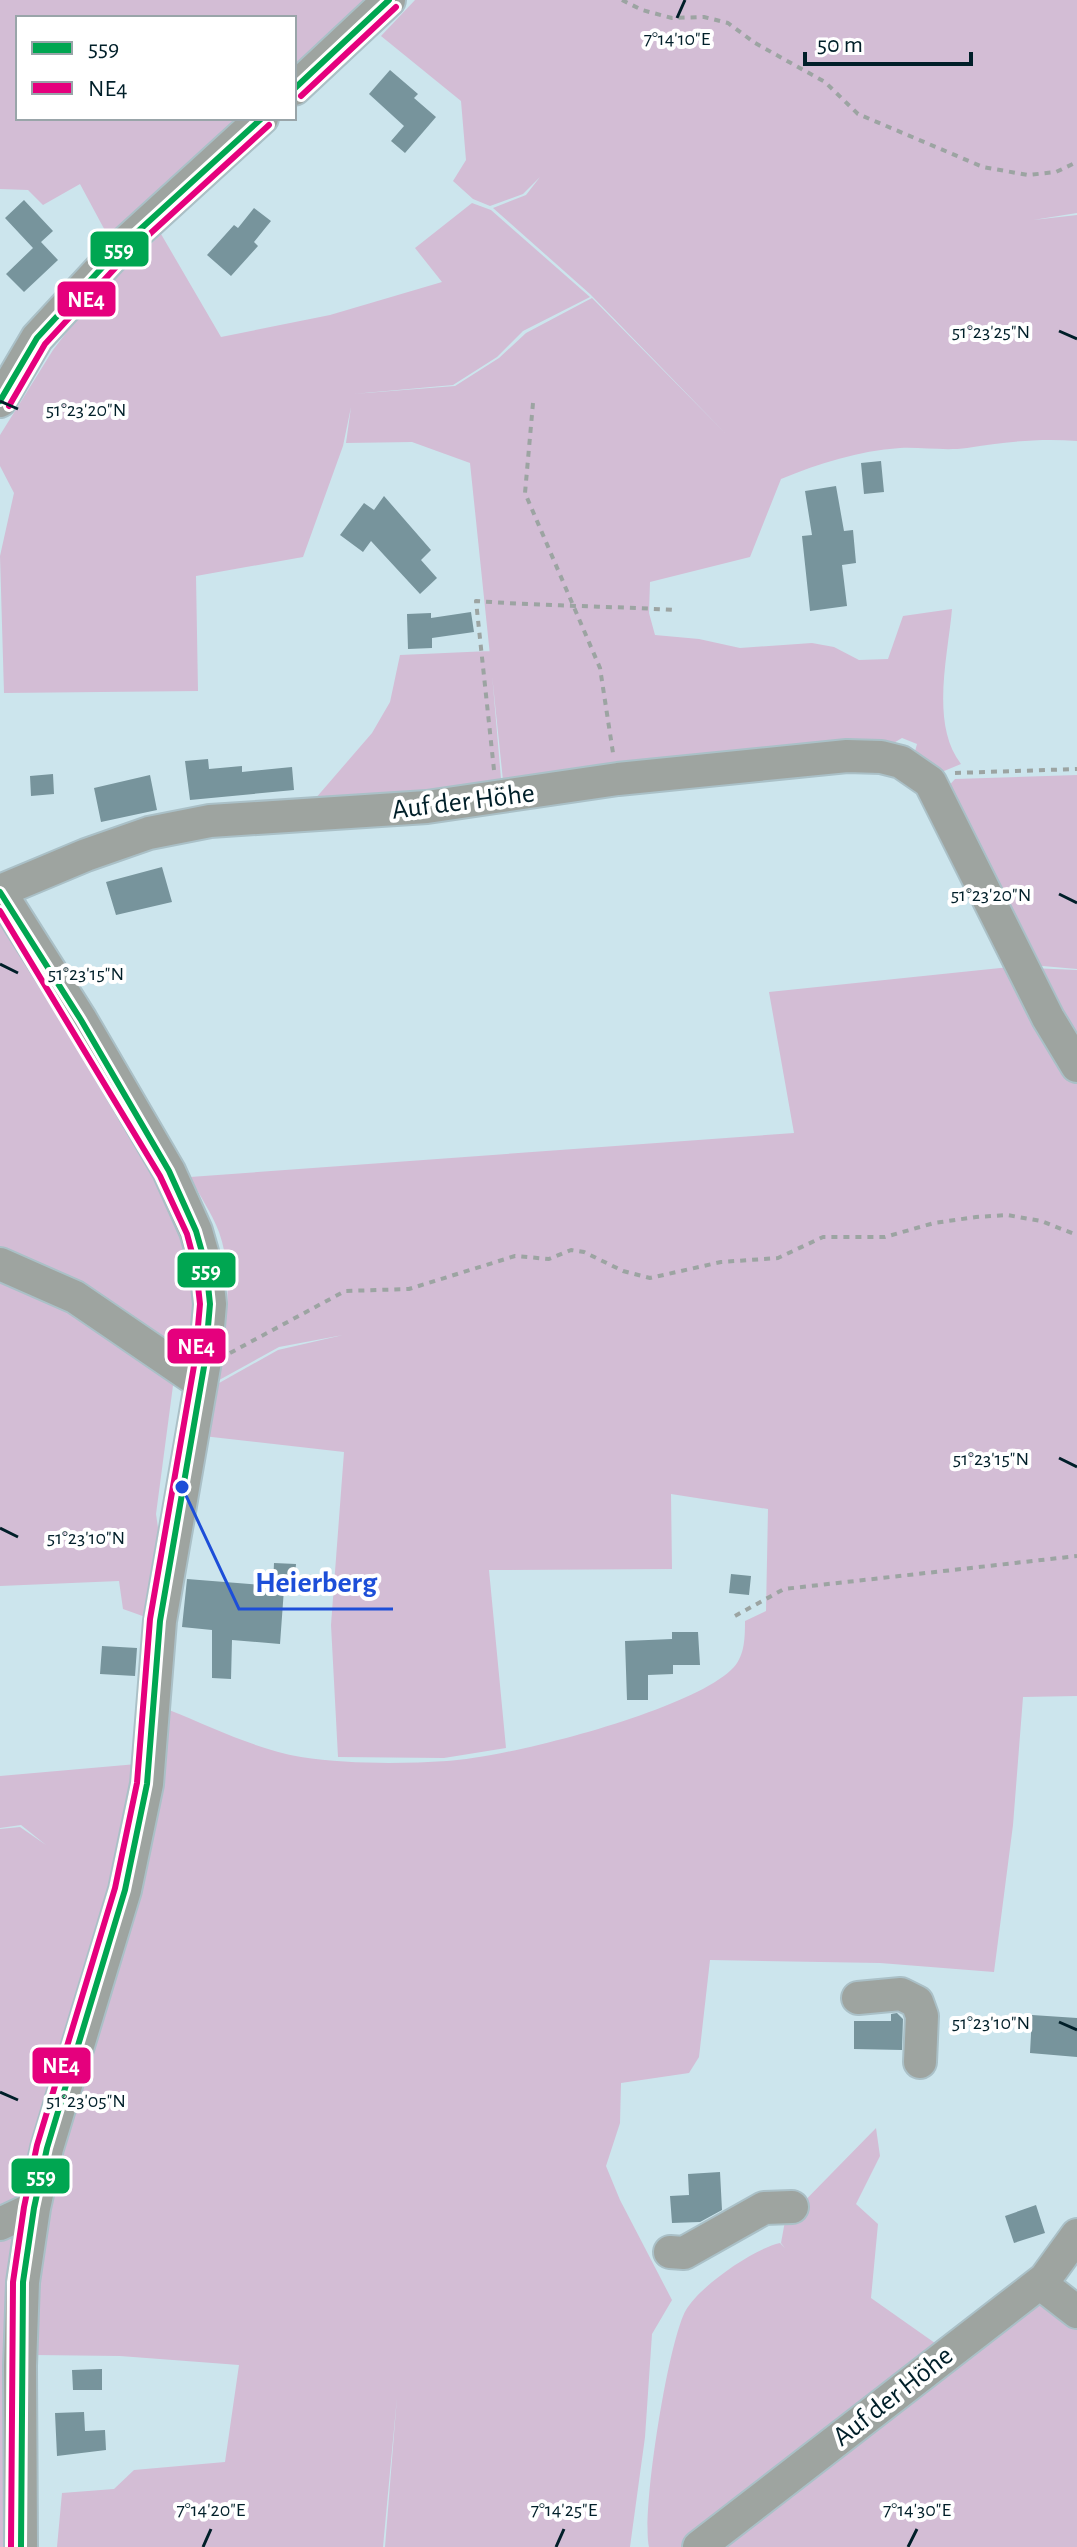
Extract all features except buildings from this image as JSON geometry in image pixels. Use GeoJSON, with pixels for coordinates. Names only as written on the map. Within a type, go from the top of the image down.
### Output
{"type":"FeatureCollection","features":[{"type":"Feature","properties":{"kind":"street"},"geometry":{"type":"LineString","coordinates":[[296,87],[389,0]]}},
{"type":"Feature","properties":{"kind":"street"},"geometry":{"type":"LineString","coordinates":[[0,401],[37,338],[123,245],[260,120]]}},
{"type":"Feature","properties":{"kind":"street","name":"Auf der Höhe"},"geometry":{"type":"LineString","coordinates":[[0,892],[86,855],[177,825],[427,807],[618,779],[847,756],[881,757],[901,762],[930,782]]}},
{"type":"Feature","properties":{"kind":"street"},"geometry":{"type":"LineString","coordinates":[[930,782],[1048,1018],[1077,1066]]}},
{"type":"Feature","properties":{"kind":"street"},"geometry":{"type":"LineString","coordinates":[[0,892],[81,1020],[169,1171],[196,1231],[206,1266],[210,1304],[203,1372],[160,1621],[147,1784],[125,1890],[47,2148],[34,2208],[23,2282],[20,2352],[21,2547]]}},
{"type":"Feature","properties":{"kind":"street"},"geometry":{"type":"LineString","coordinates":[[0,1264],[75,1297],[203,1372]]}},
{"type":"Feature","properties":{"kind":"street"},"geometry":{"type":"LineString","coordinates":[[858,1998],[901,1994],[917,2002],[922,2016],[920,2062]]}},
{"type":"Feature","properties":{"kind":"street"},"geometry":{"type":"LineString","coordinates":[[670,2252],[684,2253],[764,2208],[792,2207]]}},
{"type":"Feature","properties":{"kind":"street"},"geometry":{"type":"LineString","coordinates":[[0,2224],[34,2208]]}},
{"type":"Feature","properties":{"kind":"street","name":"Auf der Höhe"},"geometry":{"type":"LineString","coordinates":[[699,2547],[1045,2279],[1077,2235]]}},
{"type":"Feature","properties":{"kind":"street"},"geometry":{"type":"LineString","coordinates":[[1045,2279],[1050,2291],[1077,2312]]}},
{"type":"Feature","properties":{"kind":"path"},"geometry":{"type":"LineString","coordinates":[[622,0],[642,10],[672,18],[704,17],[728,23],[755,43],[825,82],[858,114],[983,167],[1028,175],[1056,172],[1077,162]]}},
{"type":"Feature","properties":{"kind":"path"},"geometry":{"type":"LineString","coordinates":[[533,403],[525,493],[600,668],[618,779]]}},
{"type":"Feature","properties":{"kind":"path"},"geometry":{"type":"LineString","coordinates":[[497,797],[476,601],[573,608],[605,606],[674,610]]}},
{"type":"Feature","properties":{"kind":"path"},"geometry":{"type":"LineString","coordinates":[[930,782],[959,771],[1077,769]]}},
{"type":"Feature","properties":{"kind":"path"},"geometry":{"type":"LineString","coordinates":[[203,1372],[294,1316],[345,1291],[409,1289],[515,1256],[549,1259],[571,1250],[584,1252],[623,1271],[650,1278],[721,1262],[778,1258],[823,1237],[885,1237],[976,1217],[1007,1215],[1041,1221],[1077,1235]]}},
{"type":"Feature","properties":{"kind":"path"},"geometry":{"type":"LineString","coordinates":[[735,1616],[784,1589],[1077,1556]]}},
{"type":"Feature","properties":{"kind":"shaded area"},"geometry":{"type":"Polygon","coordinates":[[[0,0],[372,0],[296,77],[296,16],[16,16],[16,120],[245,120],[151,197],[109,238],[80,184],[43,205],[28,190],[0,189],[0,0]]]}},
{"type":"Feature","properties":{"kind":"shaded area"},"geometry":{"type":"Polygon","coordinates":[[[415,0],[1077,0],[1077,213],[1033,220],[1077,215],[1077,441],[1022,441],[959,449],[900,448],[825,463],[781,479],[750,557],[650,582],[649,613],[655,635],[699,639],[740,648],[812,643],[834,647],[859,660],[888,659],[903,616],[952,609],[943,710],[952,748],[961,764],[932,776],[913,759],[917,744],[902,738],[882,750],[504,790],[470,463],[412,442],[346,443],[351,407],[343,446],[303,557],[196,576],[198,691],[4,693],[0,556],[14,493],[0,466],[0,435],[53,350],[85,308],[161,234],[221,337],[330,315],[442,282],[415,248],[472,203],[491,210],[590,297],[523,331],[497,357],[453,385],[353,394],[455,386],[499,358],[526,333],[592,298],[726,434],[590,294],[493,208],[526,195],[540,177],[523,194],[490,206],[473,199],[453,181],[466,160],[461,101],[381,36],[415,0]]]}},
{"type":"Feature","properties":{"kind":"shaded area"},"geometry":{"type":"Polygon","coordinates":[[[490,651],[502,790],[315,799],[372,733],[390,702],[400,655],[490,651]]]}},
{"type":"Feature","properties":{"kind":"shaded area"},"geometry":{"type":"Polygon","coordinates":[[[1077,775],[1077,969],[1031,965],[946,789],[955,779],[1077,775]]]}},
{"type":"Feature","properties":{"kind":"shaded area"},"geometry":{"type":"Polygon","coordinates":[[[0,917],[186,1235],[196,1323],[186,1353],[176,1357],[0,1261],[0,917]]]}},
{"type":"Feature","properties":{"kind":"shaded area"},"geometry":{"type":"Polygon","coordinates":[[[1010,967],[1077,1077],[1077,1696],[1023,1697],[1013,1825],[994,1972],[880,1963],[710,1960],[699,2057],[689,2073],[621,2083],[620,2123],[606,2166],[620,2200],[672,2300],[652,2334],[645,2437],[630,2547],[385,2547],[397,2397],[383,2547],[57,2547],[62,2493],[114,2489],[134,2470],[225,2462],[239,2365],[120,2356],[35,2355],[37,2237],[169,1710],[250,1743],[301,1757],[392,1763],[475,1758],[598,1729],[642,1715],[713,1683],[738,1662],[745,1621],[766,1611],[768,1509],[671,1494],[672,1569],[489,1570],[506,1748],[444,1758],[338,1757],[331,1625],[344,1452],[203,1436],[212,1387],[278,1350],[343,1335],[279,1347],[212,1384],[227,1308],[227,1269],[219,1232],[190,1177],[794,1133],[769,992],[1010,967]]]}},
{"type":"Feature","properties":{"kind":"shaded area"},"geometry":{"type":"Polygon","coordinates":[[[1031,968],[1077,970],[1077,1055],[1031,968]]]}},
{"type":"Feature","properties":{"kind":"shaded area"},"geometry":{"type":"Polygon","coordinates":[[[0,1265],[174,1378],[156,1514],[161,1548],[151,1619],[123,1609],[119,1581],[0,1586],[0,1265]]]}},
{"type":"Feature","properties":{"kind":"shaded area"},"geometry":{"type":"Polygon","coordinates":[[[137,1764],[113,1876],[44,2100],[31,2172],[9,2547],[0,2547],[0,1829],[20,1827],[46,1845],[21,1825],[0,1828],[0,1776],[137,1764]]]}},
{"type":"Feature","properties":{"kind":"shaded area"},"geometry":{"type":"Polygon","coordinates":[[[876,2128],[880,2156],[856,2204],[878,2224],[871,2298],[942,2348],[681,2547],[649,2547],[652,2465],[664,2390],[686,2310],[703,2290],[742,2261],[780,2243],[785,2248],[781,2243],[785,2221],[876,2128]]]}},
{"type":"Feature","properties":{"kind":"shaded area"},"geometry":{"type":"Polygon","coordinates":[[[1036,2287],[1077,2317],[1077,2547],[708,2547],[1036,2287]]]}},
{"type":"Feature","properties":{"kind":"transit line","name":"559"},"geometry":{"type":"LineString","coordinates":[[296,87],[389,0]]}},
{"type":"Feature","properties":{"kind":"transit line","name":"NE4"},"geometry":{"type":"LineString","coordinates":[[301,96],[396,7]]}},
{"type":"Feature","properties":{"kind":"transit line","name":"559"},"geometry":{"type":"LineString","coordinates":[[0,401],[37,338],[123,245],[260,120]]}},
{"type":"Feature","properties":{"kind":"transit line","name":"NE4"},"geometry":{"type":"LineString","coordinates":[[9,406],[45,344],[130,252],[269,125]]}},
{"type":"Feature","properties":{"kind":"transit line","name":"559"},"geometry":{"type":"LineString","coordinates":[[0,892],[81,1020],[169,1171],[196,1231],[206,1266],[210,1304],[205,1361],[160,1621],[147,1784],[125,1890],[47,2148],[34,2208],[23,2282],[21,2547]]}},
{"type":"Feature","properties":{"kind":"transit line","name":"NE4"},"geometry":{"type":"LineString","coordinates":[[0,911],[160,1176],[187,1234],[196,1268],[200,1304],[195,1360],[150,1619],[137,1783],[115,1888],[37,2145],[24,2207],[13,2282],[11,2547]]}},
{"type":"Feature","properties":{"kind":"place","name":"Heierberg"},"geometry":{"type":"Point","coordinates":[182,1487]}}]}
